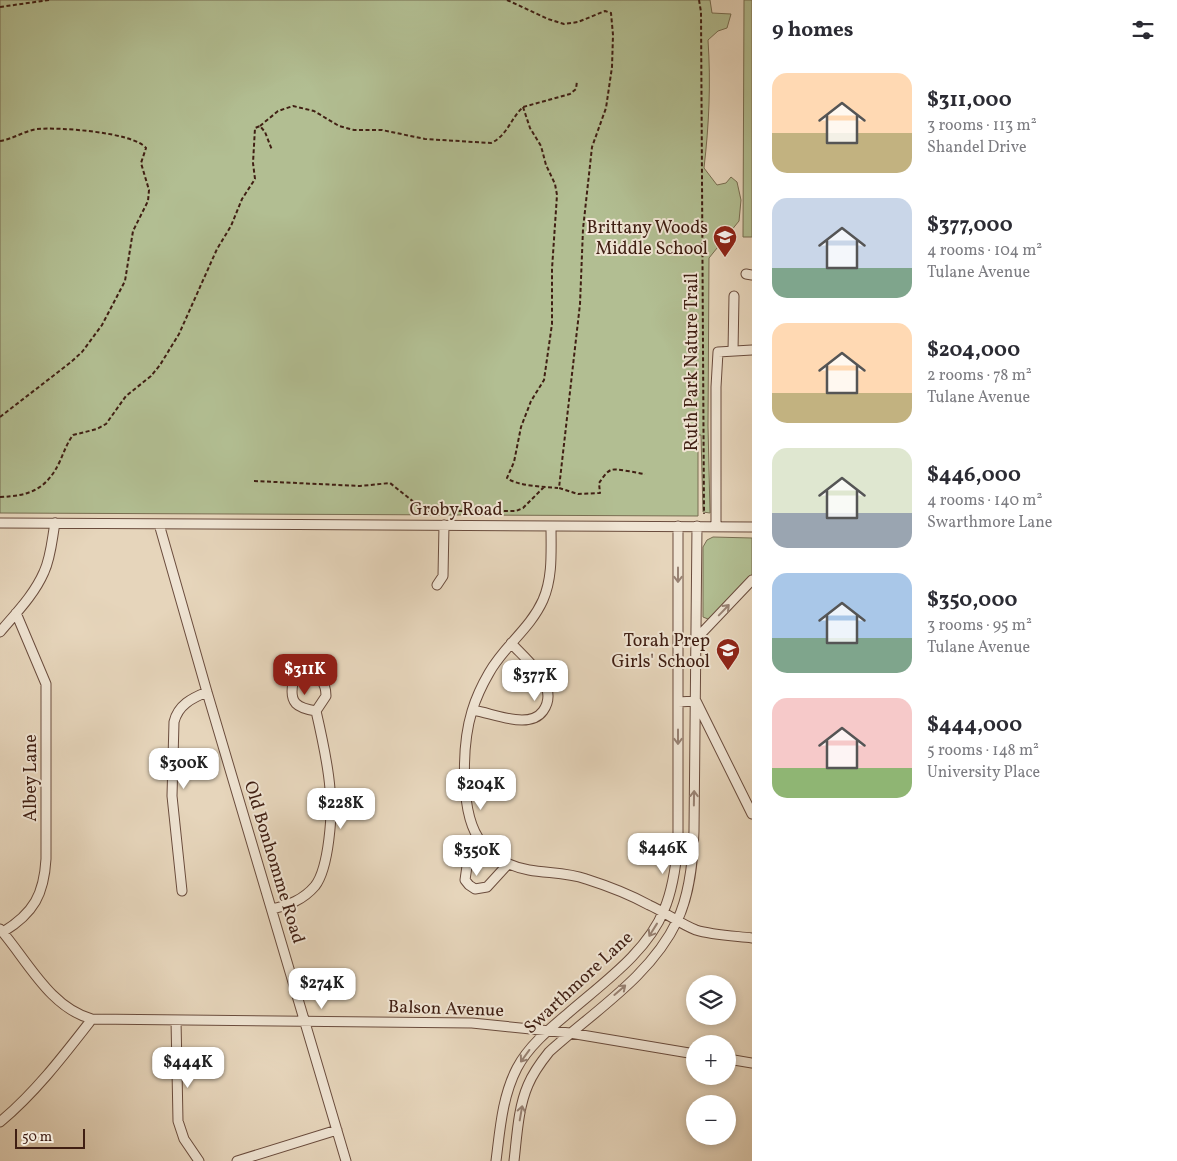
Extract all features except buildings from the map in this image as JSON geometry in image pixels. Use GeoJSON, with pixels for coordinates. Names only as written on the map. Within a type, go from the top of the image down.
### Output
{"type":"FeatureCollection","features":[{"type":"Feature","properties":{"kind":"street"},"geometry":{"type":"LineString","coordinates":[[733,351],[734,296]]}},
{"type":"Feature","properties":{"kind":"street"},"geometry":{"type":"LineString","coordinates":[[716,526],[718,352],[752,350]]}},
{"type":"Feature","properties":{"kind":"street"},"geometry":{"type":"LineString","coordinates":[[0,523],[159,524]]}},
{"type":"Feature","properties":{"kind":"street"},"geometry":{"type":"LineString","coordinates":[[0,632],[34,591],[44,572],[49,557],[55,523]]}},
{"type":"Feature","properties":{"kind":"street","name":"Groby Road"},"geometry":{"type":"LineString","coordinates":[[159,524],[752,526]]}},
{"type":"Feature","properties":{"kind":"street","name":"Old Bonhomme Road"},"geometry":{"type":"LineString","coordinates":[[159,524],[346,1161]]}},
{"type":"Feature","properties":{"kind":"street"},"geometry":{"type":"LineString","coordinates":[[437,586],[444,576],[444,525]]}},
{"type":"Feature","properties":{"kind":"street"},"geometry":{"type":"LineString","coordinates":[[551,526],[551,568],[543,600],[524,631],[511,643],[490,671],[473,710],[468,729],[466,792],[471,820],[481,843],[508,864],[529,871],[583,877],[622,892],[696,930],[752,938]]}},
{"type":"Feature","properties":{"kind":"street","name":"Swarthmore Lane"},"geometry":{"type":"LineString","coordinates":[[496,1161],[505,1103],[513,1078],[527,1053],[546,1031],[639,949],[664,912],[674,882],[678,843],[678,526]]}},
{"type":"Feature","properties":{"kind":"street","name":"Swarthmore Lane"},"geometry":{"type":"LineString","coordinates":[[514,1161],[523,1100],[529,1082],[549,1052],[648,966],[678,920],[685,899],[693,853],[697,526]]}},
{"type":"Feature","properties":{"kind":"street"},"geometry":{"type":"LineString","coordinates":[[696,640],[752,580]]}},
{"type":"Feature","properties":{"kind":"street","name":"Albey Lane"},"geometry":{"type":"LineString","coordinates":[[2,930],[15,925],[33,907],[43,884],[46,859],[46,684],[16,613]]}},
{"type":"Feature","properties":{"kind":"street"},"geometry":{"type":"LineString","coordinates":[[473,710],[524,720],[534,718],[543,711],[548,696],[546,685],[511,643]]}},
{"type":"Feature","properties":{"kind":"street"},"geometry":{"type":"LineString","coordinates":[[272,910],[299,900],[308,893],[316,884],[322,872],[326,856],[329,837],[330,791],[316,711],[326,696],[325,685],[318,676],[301,676],[293,683],[292,695],[294,702],[301,708],[316,711]]}},
{"type":"Feature","properties":{"kind":"street"},"geometry":{"type":"LineString","coordinates":[[182,891],[172,796],[174,722],[178,711],[185,703],[207,692]]}},
{"type":"Feature","properties":{"kind":"street"},"geometry":{"type":"LineString","coordinates":[[678,702],[696,701],[752,814]]}},
{"type":"Feature","properties":{"kind":"street"},"geometry":{"type":"LineString","coordinates":[[481,843],[467,866],[465,880],[469,886],[475,889],[487,887],[508,864]]}},
{"type":"Feature","properties":{"kind":"street"},"geometry":{"type":"LineString","coordinates":[[0,1122],[11,1113],[59,1061],[92,1020],[71,1011],[59,1001],[26,964],[2,930]]}},
{"type":"Feature","properties":{"kind":"street","name":"Balson Avenue"},"geometry":{"type":"LineString","coordinates":[[92,1020],[472,1023],[570,1033],[686,1052]]}},
{"type":"Feature","properties":{"kind":"street"},"geometry":{"type":"LineString","coordinates":[[176,1020],[178,1121],[184,1139],[199,1161]]}},
{"type":"Feature","properties":{"kind":"street"},"geometry":{"type":"LineString","coordinates":[[736,1060],[752,1063]]}},
{"type":"Feature","properties":{"kind":"street"},"geometry":{"type":"LineString","coordinates":[[237,1161],[337,1130]]}},
{"type":"Feature","properties":{"kind":"path"},"geometry":{"type":"LineString","coordinates":[[0,7],[49,0]]}},
{"type":"Feature","properties":{"kind":"path"},"geometry":{"type":"LineString","coordinates":[[507,0],[561,24],[578,22],[607,11],[610,13],[612,21],[612,67],[608,99],[593,142],[588,179],[583,229],[580,304],[559,488]]}},
{"type":"Feature","properties":{"kind":"path","name":"Ruth Park Nature Trail"},"geometry":{"type":"LineString","coordinates":[[699,0],[701,22],[704,514]]}},
{"type":"Feature","properties":{"kind":"path"},"geometry":{"type":"LineString","coordinates":[[0,497],[26,494],[40,488],[50,479],[73,436],[97,429],[106,424],[126,396],[151,376],[160,365],[179,334],[217,249],[231,226],[242,199],[255,179],[253,163],[255,128],[278,111],[293,106],[314,111],[339,126],[354,130],[382,130],[424,139],[491,143],[499,139],[506,131],[522,107],[570,94],[576,89],[577,81]]}},
{"type":"Feature","properties":{"kind":"path"},"geometry":{"type":"LineString","coordinates":[[522,107],[530,128],[541,146],[546,165],[555,184],[557,195],[552,269],[552,324],[544,380],[531,401],[521,427],[514,462],[508,478],[511,481],[559,488],[578,494],[600,492],[599,483],[609,471],[616,470],[645,474]]}},
{"type":"Feature","properties":{"kind":"path"},"geometry":{"type":"LineString","coordinates":[[260,126],[266,132],[272,150]]}},
{"type":"Feature","properties":{"kind":"path"},"geometry":{"type":"LineString","coordinates":[[0,141],[30,130],[41,129],[89,131],[137,141],[146,148],[141,163],[149,195],[147,204],[133,231],[125,281],[98,332],[71,362],[0,417]]}},
{"type":"Feature","properties":{"kind":"path"},"geometry":{"type":"LineString","coordinates":[[254,481],[360,486],[390,483],[418,506],[429,511],[515,511],[523,508],[544,487]]}},
{"type":"Feature","properties":{"kind":"green space"},"geometry":{"type":"Polygon","coordinates":[[[0,0],[710,0],[712,13],[731,14],[727,28],[718,31],[708,40],[709,104],[704,168],[717,185],[726,183],[731,177],[737,182],[741,200],[739,221],[709,258],[708,426],[710,513],[703,512],[701,435],[698,435],[698,516],[0,513],[0,0]]]}},
{"type":"Feature","properties":{"kind":"green space"},"geometry":{"type":"Polygon","coordinates":[[[744,0],[752,0],[752,237],[743,237],[744,0]]]}},
{"type":"Feature","properties":{"kind":"green space"},"geometry":{"type":"Polygon","coordinates":[[[713,537],[752,538],[752,575],[708,619],[703,617],[703,547],[707,540],[713,537]]]}},
{"type":"Feature","properties":{"kind":"place","name":"Brittany Woods Middle School"},"geometry":{"type":"Point","coordinates":[725,258]}},
{"type":"Feature","properties":{"kind":"place","name":"Torah Prep Girls' School"},"geometry":{"type":"Point","coordinates":[728,671]}}]}
